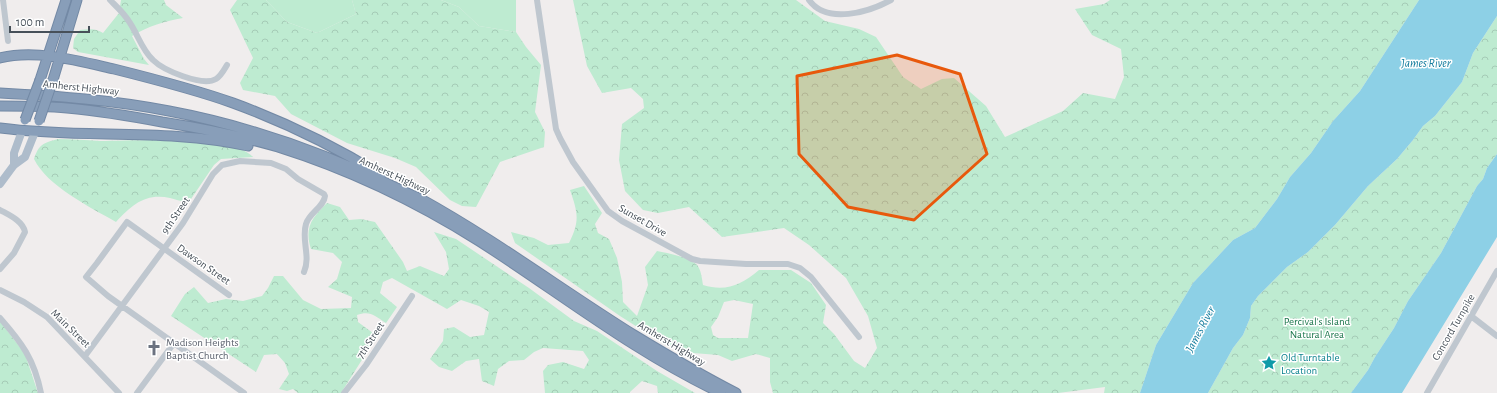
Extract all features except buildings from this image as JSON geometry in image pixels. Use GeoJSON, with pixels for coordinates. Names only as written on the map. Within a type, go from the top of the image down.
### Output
{"type":"FeatureCollection","features":[{"type":"Feature","properties":{"kind":"highway"},"geometry":{"type":"LineString","coordinates":[[22,131],[66,0]]}},
{"type":"Feature","properties":{"kind":"highway"},"geometry":{"type":"LineString","coordinates":[[35,132],[60,58],[77,0]]}},
{"type":"Feature","properties":{"kind":"highway"},"geometry":{"type":"LineString","coordinates":[[0,58],[13,56],[47,56],[60,58],[170,83],[240,106],[316,138],[359,161],[419,198]]}},
{"type":"Feature","properties":{"kind":"highway","name":"Amherst Highway"},"geometry":{"type":"LineString","coordinates":[[0,93],[72,97],[132,105],[208,119],[272,138],[370,175],[419,198],[523,261],[632,334],[685,366],[736,393]]}},
{"type":"Feature","properties":{"kind":"highway","name":"Amherst Highway"},"geometry":{"type":"LineString","coordinates":[[0,106],[66,108],[136,117],[188,126],[277,147],[344,172],[387,191],[448,223],[500,255],[646,352],[685,375],[720,393]]}},
{"type":"Feature","properties":{"kind":"highway"},"geometry":{"type":"LineString","coordinates":[[0,128],[35,132],[187,136],[267,150],[344,172]]}},
{"type":"Feature","properties":{"kind":"main road"},"geometry":{"type":"LineString","coordinates":[[14,165],[14,152],[22,131]]}},
{"type":"Feature","properties":{"kind":"main road"},"geometry":{"type":"LineString","coordinates":[[0,184],[14,165],[25,157],[35,132]]}},
{"type":"Feature","properties":{"kind":"street"},"geometry":{"type":"LineString","coordinates":[[3,0],[2,9],[8,41]]}},
{"type":"Feature","properties":{"kind":"street"},"geometry":{"type":"LineString","coordinates":[[110,0],[125,15],[147,53],[152,59],[164,67],[194,79],[212,80],[219,76],[227,65]]}},
{"type":"Feature","properties":{"kind":"street","name":"Sunset Drive"},"geometry":{"type":"LineString","coordinates":[[537,0],[556,128],[573,162],[608,210],[622,222],[700,261],[746,264],[788,264],[800,268],[812,277],[859,336]]}},
{"type":"Feature","properties":{"kind":"street"},"geometry":{"type":"LineString","coordinates":[[809,0],[823,12],[837,15],[864,10],[891,0]]}},
{"type":"Feature","properties":{"kind":"street","name":"9th Street"},"geometry":{"type":"LineString","coordinates":[[85,356],[183,223],[213,174],[224,164],[240,161],[271,163],[286,169],[324,194],[325,198],[309,217],[305,227],[307,258],[304,272]]}},
{"type":"Feature","properties":{"kind":"street"},"geometry":{"type":"LineString","coordinates":[[0,210],[18,221],[22,225],[25,232],[14,253],[0,269]]}},
{"type":"Feature","properties":{"kind":"street","name":"Dawson Street"},"geometry":{"type":"LineString","coordinates":[[122,306],[86,277],[127,222],[229,295]]}},
{"type":"Feature","properties":{"kind":"street","name":"Concord Turnpike"},"geometry":{"type":"LineString","coordinates":[[1427,393],[1497,271]]}},
{"type":"Feature","properties":{"kind":"street","name":"Main Street"},"geometry":{"type":"LineString","coordinates":[[0,290],[24,302],[47,317],[119,393]]}},
{"type":"Feature","properties":{"kind":"street","name":"7th Street"},"geometry":{"type":"LineString","coordinates":[[344,393],[366,365],[412,296]]}},
{"type":"Feature","properties":{"kind":"street"},"geometry":{"type":"LineString","coordinates":[[122,306],[244,393]]}},
{"type":"Feature","properties":{"kind":"street"},"geometry":{"type":"LineString","coordinates":[[1471,316],[1497,336]]}},
{"type":"Feature","properties":{"kind":"street"},"geometry":{"type":"LineString","coordinates":[[0,318],[20,340],[29,356],[37,375],[41,393]]}},
{"type":"Feature","properties":{"kind":"street"},"geometry":{"type":"LineString","coordinates":[[137,393],[174,343]]}},
{"type":"Feature","properties":{"kind":"highlighted area"},"geometry":{"type":"Polygon","coordinates":[[[897,55],[960,74],[987,154],[914,220],[848,207],[799,154],[797,76],[897,55]]]}},
{"type":"Feature","properties":{"kind":"green space"},"geometry":{"type":"Polygon","coordinates":[[[121,0],[164,0],[166,5],[183,18],[157,24],[132,36],[144,59],[149,65],[78,52],[73,48],[74,39],[80,30],[89,29],[103,33],[119,13],[121,0]]]}},
{"type":"Feature","properties":{"kind":"green space"},"geometry":{"type":"Polygon","coordinates":[[[237,0],[266,0],[287,22],[317,33],[356,14],[352,0],[441,0],[459,7],[479,26],[516,32],[541,65],[535,112],[545,132],[544,147],[500,162],[476,207],[462,206],[450,200],[416,167],[395,158],[347,143],[291,114],[275,96],[243,90],[240,83],[253,58],[230,10],[237,0]]]}},
{"type":"Feature","properties":{"kind":"green space"},"geometry":{"type":"Polygon","coordinates":[[[266,0],[352,0],[356,14],[317,33],[287,22],[266,0]]]}},
{"type":"Feature","properties":{"kind":"green space"},"geometry":{"type":"Polygon","coordinates":[[[441,0],[516,0],[516,32],[479,26],[459,7],[441,0]]]}},
{"type":"Feature","properties":{"kind":"green space"},"geometry":{"type":"Polygon","coordinates":[[[573,0],[796,0],[825,21],[859,29],[876,37],[903,77],[921,89],[942,79],[954,78],[986,106],[1005,137],[1063,111],[1083,93],[1115,99],[1124,77],[1121,49],[1092,35],[1075,9],[1104,4],[1110,0],[1419,0],[1360,91],[1333,121],[1311,153],[1290,177],[1277,199],[1255,228],[1233,240],[1193,283],[1156,345],[1140,393],[1104,393],[1105,387],[1058,393],[773,393],[770,382],[770,358],[756,354],[732,361],[718,355],[693,353],[664,344],[620,316],[515,243],[511,232],[534,238],[548,245],[569,243],[575,229],[577,217],[570,190],[584,186],[602,213],[595,224],[598,233],[609,239],[617,258],[622,282],[623,302],[637,316],[648,285],[645,267],[657,251],[688,259],[696,264],[701,274],[703,285],[711,287],[719,288],[733,286],[746,280],[759,270],[791,270],[811,283],[826,305],[823,323],[834,334],[854,361],[865,368],[877,348],[868,316],[846,278],[809,245],[784,228],[722,237],[689,207],[658,213],[643,210],[625,191],[619,160],[622,124],[644,108],[643,99],[631,88],[602,93],[587,66],[573,0]],[[734,300],[724,302],[718,317],[711,327],[713,335],[718,338],[748,338],[753,304],[734,300]]]}},
{"type":"Feature","properties":{"kind":"green space","name":"Percival's Island Natural Area"},"geometry":{"type":"Polygon","coordinates":[[[1497,16],[1497,154],[1487,168],[1483,179],[1477,186],[1441,253],[1408,301],[1394,328],[1368,370],[1351,393],[1208,393],[1233,348],[1243,335],[1250,318],[1251,306],[1258,296],[1287,267],[1308,252],[1335,225],[1368,186],[1397,159],[1423,126],[1435,116],[1462,82],[1473,53],[1497,16]]]}},
{"type":"Feature","properties":{"kind":"green space"},"geometry":{"type":"Polygon","coordinates":[[[58,139],[100,141],[181,140],[204,142],[225,145],[242,150],[253,157],[221,159],[214,165],[191,199],[183,201],[170,198],[153,197],[146,199],[128,210],[116,222],[70,195],[40,169],[34,159],[38,150],[45,143],[58,139]]]}},
{"type":"Feature","properties":{"kind":"green space"},"geometry":{"type":"Polygon","coordinates":[[[327,203],[340,207],[349,220],[361,219],[375,222],[403,262],[407,271],[420,266],[444,276],[449,269],[446,252],[434,232],[456,239],[529,288],[574,321],[597,331],[657,371],[695,393],[658,393],[657,386],[642,381],[630,393],[545,393],[543,371],[548,365],[563,362],[584,369],[589,360],[583,351],[543,348],[534,352],[524,360],[509,361],[498,369],[494,386],[482,381],[479,359],[466,361],[452,371],[439,367],[430,359],[443,341],[444,329],[454,327],[470,337],[484,335],[489,312],[479,306],[461,300],[447,309],[392,278],[383,282],[380,293],[397,307],[386,323],[369,313],[357,315],[358,322],[377,336],[341,393],[298,393],[293,389],[287,391],[279,389],[289,374],[285,363],[277,354],[264,355],[256,372],[171,316],[185,294],[194,287],[208,303],[226,299],[243,301],[262,296],[274,276],[283,276],[303,300],[321,309],[351,308],[352,297],[328,287],[337,279],[342,262],[333,253],[311,249],[309,241],[308,235],[311,223],[317,213],[327,203]]]}},
{"type":"Feature","properties":{"kind":"green space"},"geometry":{"type":"Polygon","coordinates":[[[0,321],[25,354],[38,393],[0,393],[0,321]]]}},
{"type":"Feature","properties":{"kind":"water","name":"James River"},"geometry":{"type":"Polygon","coordinates":[[[1419,0],[1497,0],[1497,16],[1473,53],[1462,82],[1435,116],[1423,126],[1397,159],[1368,186],[1335,225],[1308,252],[1287,267],[1258,296],[1251,306],[1250,318],[1243,335],[1233,348],[1208,393],[1140,393],[1156,345],[1193,283],[1233,240],[1255,228],[1277,199],[1290,177],[1311,153],[1333,121],[1360,91],[1419,0]]]}},
{"type":"Feature","properties":{"kind":"water"},"geometry":{"type":"Polygon","coordinates":[[[1497,154],[1497,237],[1402,393],[1351,393],[1368,370],[1394,328],[1408,301],[1441,253],[1477,186],[1483,179],[1487,168],[1497,154]]]}},
{"type":"Feature","properties":{"kind":"place","name":"Madison Heights Baptist Church"},"geometry":{"type":"Point","coordinates":[154,348]}},
{"type":"Feature","properties":{"kind":"place","name":"Old Turntable Location"},"geometry":{"type":"Point","coordinates":[1269,363]}}]}
